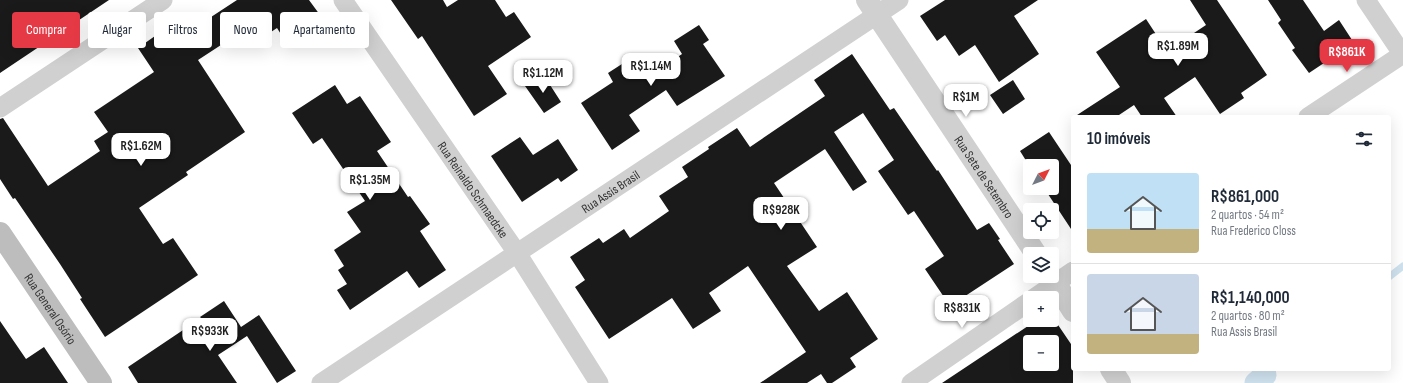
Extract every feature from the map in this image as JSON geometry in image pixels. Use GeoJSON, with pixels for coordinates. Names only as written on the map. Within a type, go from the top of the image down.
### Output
{"type":"FeatureCollection","features":[{"type":"Feature","properties":{"kind":"main road","name":"Rua General Osório"},"geometry":{"type":"LineString","coordinates":[[0,233],[101,383]]}},
{"type":"Feature","properties":{"kind":"street"},"geometry":{"type":"LineString","coordinates":[[0,108],[163,0]]}},
{"type":"Feature","properties":{"kind":"street","name":"Rua Reinaldo Schmaedcke"},"geometry":{"type":"LineString","coordinates":[[343,0],[516,253],[599,383]]}},
{"type":"Feature","properties":{"kind":"street","name":"Rua Assis Brasil"},"geometry":{"type":"LineString","coordinates":[[321,383],[516,253],[872,8],[899,0]]}},
{"type":"Feature","properties":{"kind":"street"},"geometry":{"type":"LineString","coordinates":[[1311,115],[1403,55],[1366,0]]}},
{"type":"Feature","properties":{"kind":"street","name":"Rua Sete de Setembro"},"geometry":{"type":"LineString","coordinates":[[872,8],[1031,247]]}},
{"type":"Feature","properties":{"kind":"street"},"geometry":{"type":"LineString","coordinates":[[1043,291],[1060,277],[1071,306]]}},
{"type":"Feature","properties":{"kind":"street"},"geometry":{"type":"LineString","coordinates":[[911,383],[1023,306]]}},
{"type":"Feature","properties":{"kind":"street"},"geometry":{"type":"LineString","coordinates":[[1112,371],[1120,383]]}},
{"type":"Feature","properties":{"kind":"building"},"geometry":{"type":"Polygon","coordinates":[[[0,0],[109,0],[91,12],[88,12],[88,14],[80,19],[80,12],[12,12],[12,48],[37,48],[0,73],[0,0]]]}},
{"type":"Feature","properties":{"kind":"building"},"geometry":{"type":"Polygon","coordinates":[[[237,0],[309,0],[318,12],[280,12],[280,33],[277,28],[272,31],[272,12],[220,12],[220,46],[198,60],[245,132],[186,172],[188,175],[139,208],[163,244],[173,238],[198,275],[105,337],[80,299],[82,298],[60,264],[15,198],[13,199],[0,179],[0,119],[3,118],[48,186],[100,151],[94,141],[108,132],[94,112],[154,72],[138,48],[146,48],[146,42],[154,37],[154,48],[212,48],[212,16],[237,0]]]}},
{"type":"Feature","properties":{"kind":"building"},"geometry":{"type":"Polygon","coordinates":[[[391,0],[443,0],[447,7],[458,0],[495,0],[506,17],[514,12],[531,37],[488,66],[507,94],[474,116],[422,36],[418,39],[391,0]]]}},
{"type":"Feature","properties":{"kind":"building"},"geometry":{"type":"Polygon","coordinates":[[[945,0],[1038,0],[1014,16],[1039,54],[999,82],[975,45],[959,56],[945,35],[937,41],[920,16],[945,0]]]}},
{"type":"Feature","properties":{"kind":"building"},"geometry":{"type":"Polygon","coordinates":[[[1190,0],[1217,0],[1267,75],[1241,93],[1244,98],[1220,114],[1195,77],[1164,98],[1176,115],[1141,115],[1134,105],[1119,115],[1077,115],[1120,87],[1096,52],[1146,19],[1167,51],[1206,25],[1190,0]]]}},
{"type":"Feature","properties":{"kind":"building"},"geometry":{"type":"Polygon","coordinates":[[[1268,0],[1303,0],[1324,31],[1339,20],[1354,43],[1309,73],[1292,50],[1295,48],[1278,23],[1281,20],[1268,0]]]}},
{"type":"Feature","properties":{"kind":"building"},"geometry":{"type":"Polygon","coordinates":[[[699,25],[709,40],[703,44],[725,76],[677,106],[666,90],[629,115],[640,131],[612,150],[581,103],[613,82],[608,73],[639,53],[653,74],[682,54],[674,41],[699,25]]]}},
{"type":"Feature","properties":{"kind":"building"},"geometry":{"type":"Polygon","coordinates":[[[852,54],[890,110],[894,108],[937,171],[938,170],[977,230],[989,223],[1014,264],[950,306],[925,269],[944,256],[914,211],[908,215],[878,171],[894,160],[863,113],[834,132],[867,182],[853,191],[825,149],[774,183],[817,247],[787,266],[819,311],[847,292],[878,339],[850,358],[856,367],[832,383],[827,383],[821,374],[807,383],[760,383],[806,352],[748,266],[709,293],[721,311],[693,329],[672,298],[609,339],[575,287],[585,280],[570,257],[599,238],[603,243],[624,229],[630,238],[669,211],[659,196],[688,177],[682,167],[709,149],[708,147],[737,128],[750,147],[825,96],[814,80],[852,54]]]}},
{"type":"Feature","properties":{"kind":"building"},"geometry":{"type":"Polygon","coordinates":[[[543,74],[561,102],[544,113],[525,86],[543,74]]]}},
{"type":"Feature","properties":{"kind":"building"},"geometry":{"type":"Polygon","coordinates":[[[1013,80],[1025,99],[1003,114],[990,95],[1013,80]]]}},
{"type":"Feature","properties":{"kind":"building"},"geometry":{"type":"Polygon","coordinates":[[[335,85],[347,104],[360,96],[391,142],[377,151],[408,197],[410,196],[430,224],[420,231],[446,270],[419,288],[407,271],[350,310],[337,290],[347,284],[338,270],[344,266],[334,250],[361,232],[347,212],[365,201],[322,138],[313,144],[292,113],[335,85]]]}},
{"type":"Feature","properties":{"kind":"building"},"geometry":{"type":"Polygon","coordinates":[[[1049,132],[1071,165],[1071,229],[1059,211],[1059,203],[1054,203],[1049,195],[1059,195],[1059,159],[1025,159],[1020,151],[1049,132]]]}},
{"type":"Feature","properties":{"kind":"building"},"geometry":{"type":"Polygon","coordinates":[[[520,137],[533,155],[558,139],[578,170],[561,182],[558,178],[522,202],[491,156],[520,137]]]}},
{"type":"Feature","properties":{"kind":"building"},"geometry":{"type":"Polygon","coordinates":[[[224,301],[241,327],[259,315],[296,371],[277,383],[247,336],[218,355],[237,383],[138,383],[128,367],[224,301]]]}},
{"type":"Feature","properties":{"kind":"building"},"geometry":{"type":"Polygon","coordinates":[[[0,321],[26,359],[44,347],[68,383],[0,383],[0,321]]]}},
{"type":"Feature","properties":{"kind":"building"},"geometry":{"type":"Polygon","coordinates":[[[1059,326],[1071,344],[1071,371],[1073,371],[1073,383],[942,383],[1026,327],[1059,326]]]}},
{"type":"Feature","properties":{"kind":"waterway"},"geometry":{"type":"LineString","coordinates":[[1391,275],[1403,266]]}},
{"type":"Feature","properties":{"kind":"waterway"},"geometry":{"type":"LineString","coordinates":[[1265,375],[1270,371]]}},
{"type":"Feature","properties":{"kind":"waterway"},"geometry":{"type":"LineString","coordinates":[[1256,383],[1265,375]]}}]}
